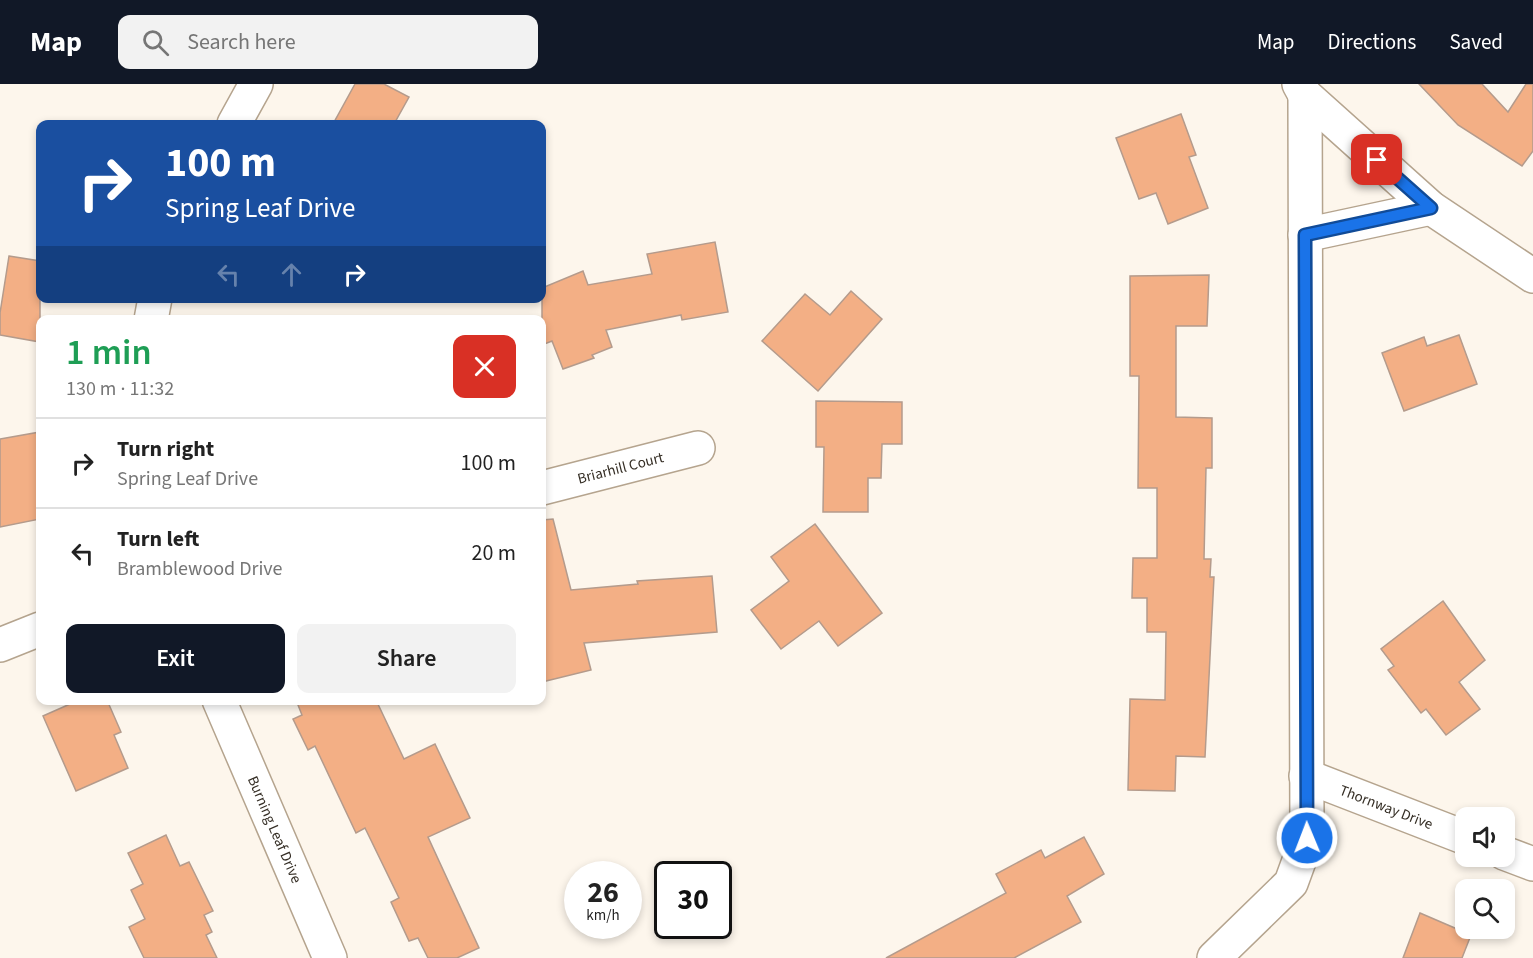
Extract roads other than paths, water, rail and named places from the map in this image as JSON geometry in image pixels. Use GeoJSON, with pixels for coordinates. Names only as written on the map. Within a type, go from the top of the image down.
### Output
{"type":"FeatureCollection","features":[{"type":"Feature","properties":{"kind":"street"},"geometry":{"type":"LineString","coordinates":[[236,120],[256,84]]}},
{"type":"Feature","properties":{"kind":"street"},"geometry":{"type":"LineString","coordinates":[[1302,90],[1431,208],[1533,276]]}},
{"type":"Feature","properties":{"kind":"street"},"geometry":{"type":"LineString","coordinates":[[1214,958],[1291,883],[1307,838],[1305,235],[1302,90]]}},
{"type":"Feature","properties":{"kind":"street"},"geometry":{"type":"LineString","coordinates":[[1305,235],[1431,208]]}},
{"type":"Feature","properties":{"kind":"street","name":"Briarhill Court"},"geometry":{"type":"LineString","coordinates":[[546,487],[698,448]]}},
{"type":"Feature","properties":{"kind":"street"},"geometry":{"type":"LineString","coordinates":[[0,645],[36,631]]}},
{"type":"Feature","properties":{"kind":"street","name":"Burning Leaf Drive"},"geometry":{"type":"LineString","coordinates":[[221,705],[330,958]]}},
{"type":"Feature","properties":{"kind":"street","name":"Thornway Drive"},"geometry":{"type":"LineString","coordinates":[[1306,776],[1455,834]]}},
{"type":"Feature","properties":{"kind":"street"},"geometry":{"type":"LineString","coordinates":[[1515,857],[1533,864]]}}]}
